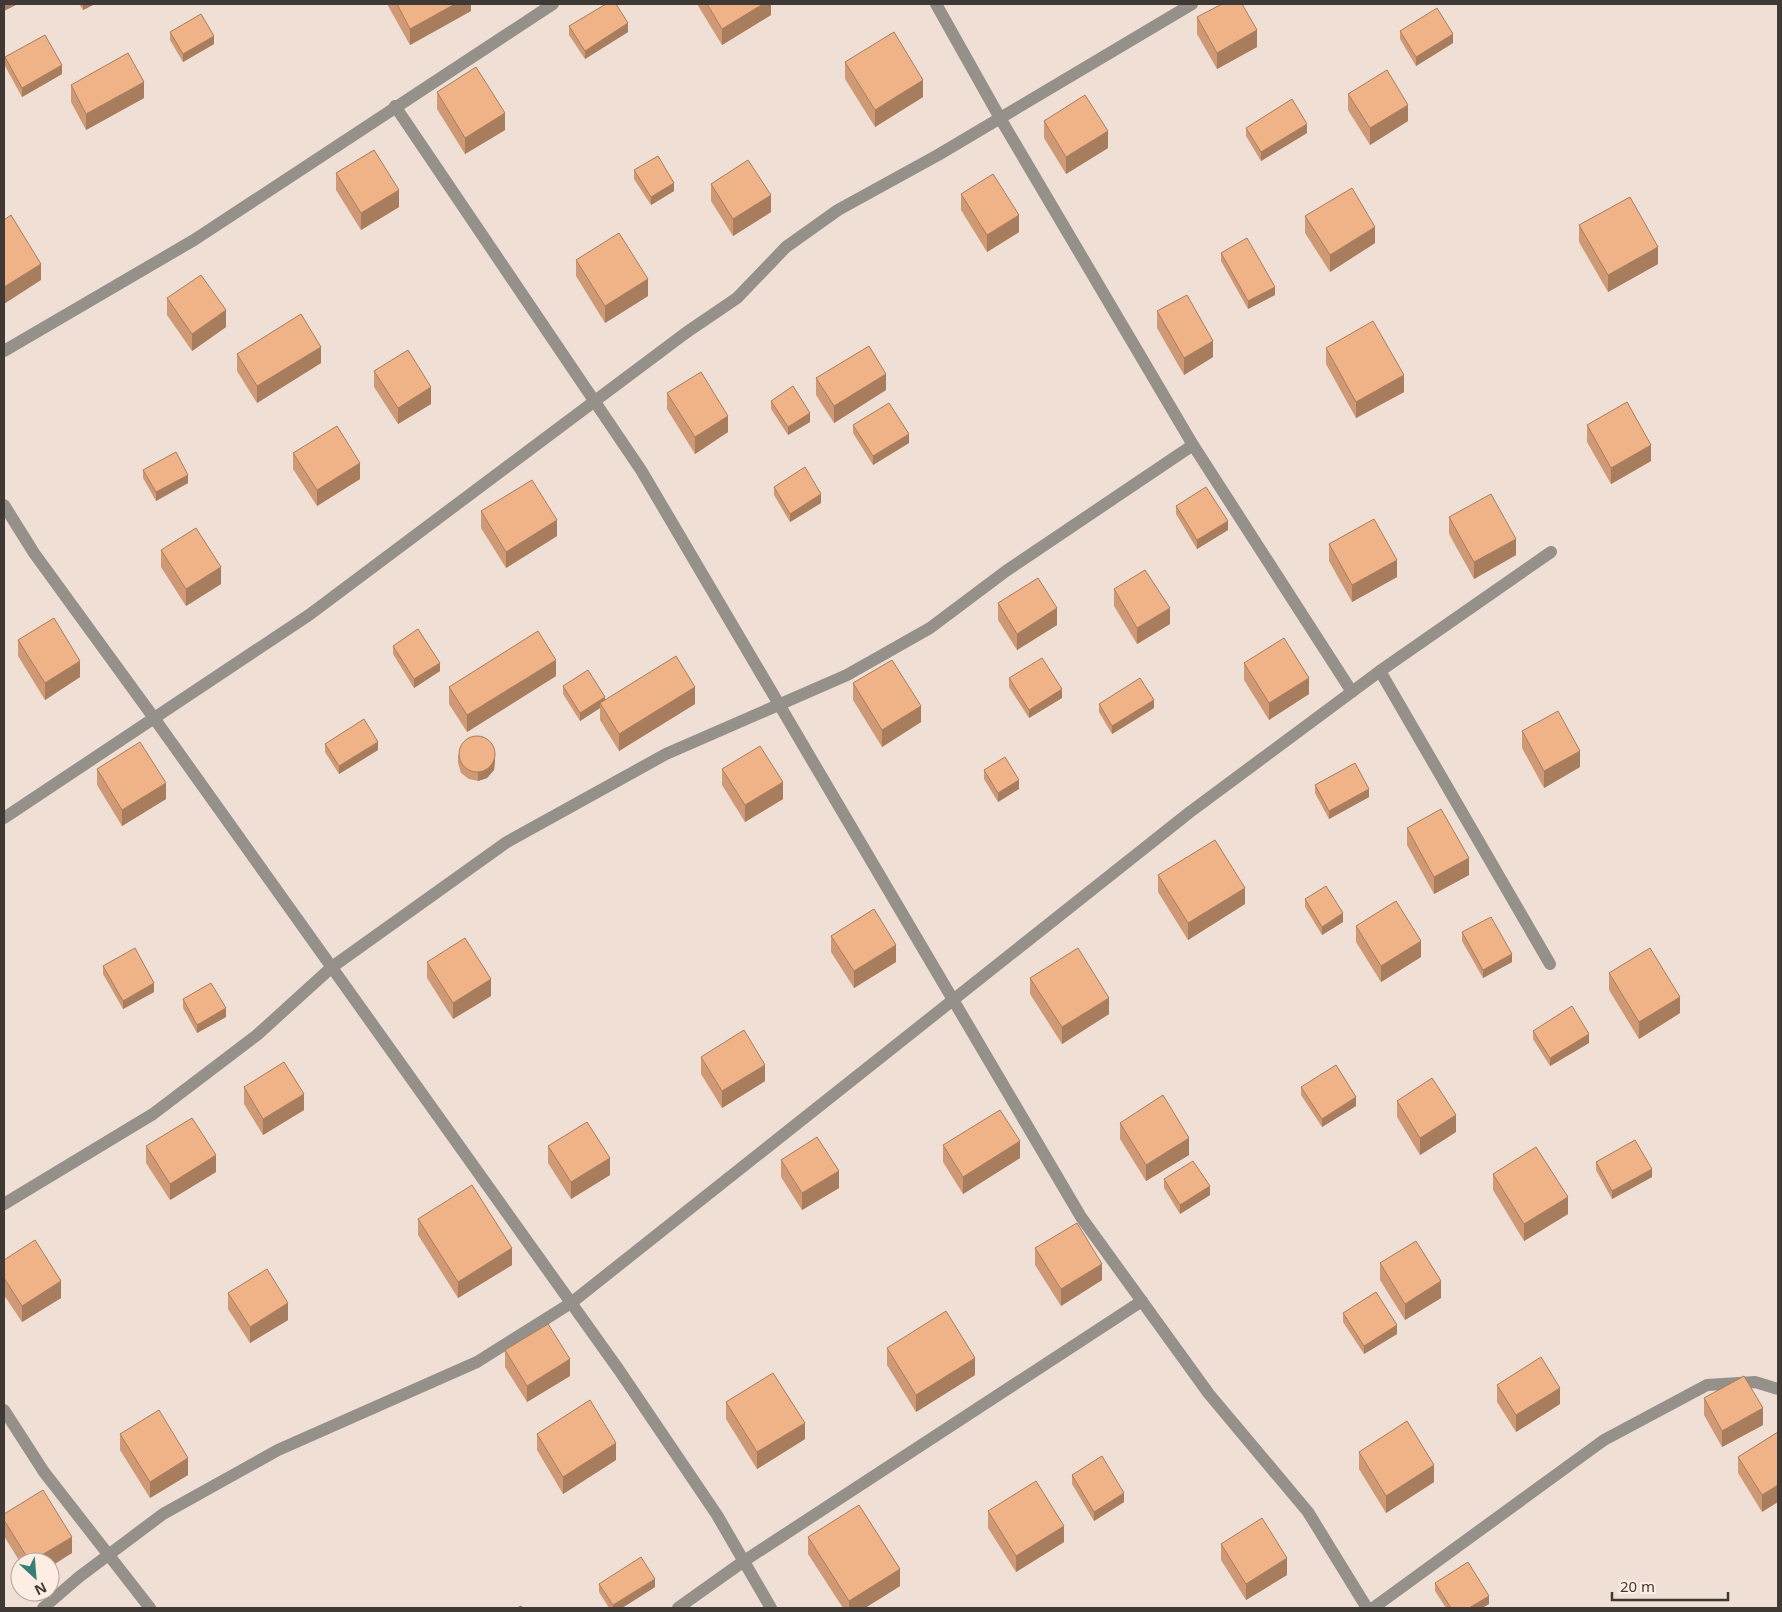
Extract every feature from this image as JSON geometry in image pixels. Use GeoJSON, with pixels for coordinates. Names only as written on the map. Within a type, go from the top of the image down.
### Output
{"type":"FeatureCollection","features":[{"type":"Feature","properties":{"kind":"street"},"geometry":{"type":"LineString","coordinates":[[4,351],[194,240],[395,106],[553,4]]}},
{"type":"Feature","properties":{"kind":"street"},"geometry":{"type":"LineString","coordinates":[[936,4],[1000,118],[1193,445],[1352,692]]}},
{"type":"Feature","properties":{"kind":"street"},"geometry":{"type":"LineString","coordinates":[[4,818],[309,615],[596,400],[737,298],[786,246],[838,210],[1000,118],[1192,4]]}},
{"type":"Feature","properties":{"kind":"street"},"geometry":{"type":"LineString","coordinates":[[395,106],[596,400],[641,470],[1081,1217],[1209,1394],[1308,1512],[1367,1608]]}},
{"type":"Feature","properties":{"kind":"street"},"geometry":{"type":"LineString","coordinates":[[4,1204],[153,1114],[257,1035],[332,967],[507,842],[666,754],[847,675],[930,628],[1006,571],[1193,445]]}},
{"type":"Feature","properties":{"kind":"street"},"geometry":{"type":"LineString","coordinates":[[4,505],[34,553],[154,718],[571,1303],[717,1515],[771,1608]]}},
{"type":"Feature","properties":{"kind":"street"},"geometry":{"type":"LineString","coordinates":[[43,1608],[107,1556],[164,1514],[278,1450],[477,1362],[571,1303],[1190,812],[1380,671],[1551,552]]}},
{"type":"Feature","properties":{"kind":"street"},"geometry":{"type":"LineString","coordinates":[[1380,671],[1550,964]]}},
{"type":"Feature","properties":{"kind":"street"},"geometry":{"type":"LineString","coordinates":[[678,1608],[744,1562],[1142,1301]]}},
{"type":"Feature","properties":{"kind":"street"},"geometry":{"type":"LineString","coordinates":[[1373,1608],[1604,1440],[1707,1385],[1755,1382],[1778,1389]]}},
{"type":"Feature","properties":{"kind":"street"},"geometry":{"type":"LineString","coordinates":[[4,1410],[44,1472],[107,1556],[150,1608]]}},
{"type":"Feature","properties":{"kind":"building"},"geometry":{"type":"Polygon","coordinates":[[[397,4],[455,4],[410,29],[397,4]]]}},
{"type":"Feature","properties":{"kind":"building"},"geometry":{"type":"Polygon","coordinates":[[[606,4],[616,4],[628,23],[585,51],[569,26],[606,4]]]}},
{"type":"Feature","properties":{"kind":"building"},"geometry":{"type":"Polygon","coordinates":[[[707,4],[763,4],[722,29],[707,4]]]}},
{"type":"Feature","properties":{"kind":"building"},"geometry":{"type":"Polygon","coordinates":[[[1222,4],[1242,4],[1257,30],[1217,53],[1197,17],[1222,4]]]}},
{"type":"Feature","properties":{"kind":"building"},"geometry":{"type":"Polygon","coordinates":[[[1437,8],[1453,34],[1416,57],[1400,31],[1437,8]]]}},
{"type":"Feature","properties":{"kind":"building"},"geometry":{"type":"Polygon","coordinates":[[[201,14],[214,36],[183,54],[170,32],[201,14]]]}},
{"type":"Feature","properties":{"kind":"building"},"geometry":{"type":"Polygon","coordinates":[[[894,32],[923,80],[875,110],[845,62],[894,32]]]}},
{"type":"Feature","properties":{"kind":"building"},"geometry":{"type":"Polygon","coordinates":[[[45,35],[62,65],[22,88],[5,57],[45,35]]]}},
{"type":"Feature","properties":{"kind":"building"},"geometry":{"type":"Polygon","coordinates":[[[128,53],[144,82],[86,114],[71,85],[128,53]]]}},
{"type":"Feature","properties":{"kind":"building"},"geometry":{"type":"Polygon","coordinates":[[[476,67],[505,113],[465,138],[437,92],[476,67]]]}},
{"type":"Feature","properties":{"kind":"building"},"geometry":{"type":"Polygon","coordinates":[[[1387,70],[1408,105],[1370,128],[1348,94],[1387,70]]]}},
{"type":"Feature","properties":{"kind":"building"},"geometry":{"type":"Polygon","coordinates":[[[1085,95],[1108,131],[1066,157],[1044,121],[1085,95]]]}},
{"type":"Feature","properties":{"kind":"building"},"geometry":{"type":"Polygon","coordinates":[[[1292,99],[1307,124],[1261,152],[1246,128],[1292,99]]]}},
{"type":"Feature","properties":{"kind":"building"},"geometry":{"type":"Polygon","coordinates":[[[374,150],[399,190],[361,213],[336,173],[374,150]]]}},
{"type":"Feature","properties":{"kind":"building"},"geometry":{"type":"Polygon","coordinates":[[[658,156],[674,183],[651,197],[634,170],[658,156]]]}},
{"type":"Feature","properties":{"kind":"building"},"geometry":{"type":"Polygon","coordinates":[[[748,160],[771,195],[733,219],[711,184],[748,160]]]}},
{"type":"Feature","properties":{"kind":"building"},"geometry":{"type":"Polygon","coordinates":[[[993,174],[1019,215],[987,235],[961,194],[993,174]]]}},
{"type":"Feature","properties":{"kind":"building"},"geometry":{"type":"Polygon","coordinates":[[[1352,188],[1375,227],[1330,255],[1305,216],[1352,188]]]}},
{"type":"Feature","properties":{"kind":"building"},"geometry":{"type":"Polygon","coordinates":[[[1630,197],[1658,247],[1608,275],[1579,225],[1630,197]]]}},
{"type":"Feature","properties":{"kind":"building"},"geometry":{"type":"Polygon","coordinates":[[[11,215],[41,264],[4,287],[4,220],[11,215]]]}},
{"type":"Feature","properties":{"kind":"building"},"geometry":{"type":"Polygon","coordinates":[[[619,233],[648,279],[605,306],[576,260],[619,233]]]}},
{"type":"Feature","properties":{"kind":"building"},"geometry":{"type":"Polygon","coordinates":[[[1247,238],[1275,287],[1248,301],[1221,253],[1247,238]]]}},
{"type":"Feature","properties":{"kind":"building"},"geometry":{"type":"Polygon","coordinates":[[[201,275],[226,310],[192,334],[167,298],[201,275]]]}},
{"type":"Feature","properties":{"kind":"building"},"geometry":{"type":"Polygon","coordinates":[[[1187,295],[1213,341],[1184,358],[1157,311],[1187,295]]]}},
{"type":"Feature","properties":{"kind":"building"},"geometry":{"type":"Polygon","coordinates":[[[301,314],[321,347],[257,386],[237,354],[301,314]]]}},
{"type":"Feature","properties":{"kind":"building"},"geometry":{"type":"Polygon","coordinates":[[[1373,321],[1404,375],[1356,402],[1326,348],[1373,321]]]}},
{"type":"Feature","properties":{"kind":"building"},"geometry":{"type":"Polygon","coordinates":[[[869,346],[886,374],[834,406],[816,378],[869,346]]]}},
{"type":"Feature","properties":{"kind":"building"},"geometry":{"type":"Polygon","coordinates":[[[408,350],[431,387],[398,408],[374,371],[408,350]]]}},
{"type":"Feature","properties":{"kind":"building"},"geometry":{"type":"Polygon","coordinates":[[[701,372],[728,416],[695,437],[667,393],[701,372]]]}},
{"type":"Feature","properties":{"kind":"building"},"geometry":{"type":"Polygon","coordinates":[[[793,386],[810,413],[788,427],[771,401],[793,386]]]}},
{"type":"Feature","properties":{"kind":"building"},"geometry":{"type":"Polygon","coordinates":[[[1627,402],[1651,445],[1611,468],[1587,425],[1627,402]]]}},
{"type":"Feature","properties":{"kind":"building"},"geometry":{"type":"Polygon","coordinates":[[[889,403],[909,434],[873,456],[853,425],[889,403]]]}},
{"type":"Feature","properties":{"kind":"building"},"geometry":{"type":"Polygon","coordinates":[[[337,426],[360,463],[317,490],[293,453],[337,426]]]}},
{"type":"Feature","properties":{"kind":"building"},"geometry":{"type":"Polygon","coordinates":[[[176,452],[188,475],[156,492],[143,470],[176,452]]]}},
{"type":"Feature","properties":{"kind":"building"},"geometry":{"type":"Polygon","coordinates":[[[805,467],[821,494],[790,514],[774,487],[805,467]]]}},
{"type":"Feature","properties":{"kind":"building"},"geometry":{"type":"Polygon","coordinates":[[[532,480],[557,520],[506,552],[481,511],[532,480]]]}},
{"type":"Feature","properties":{"kind":"building"},"geometry":{"type":"Polygon","coordinates":[[[1206,487],[1228,521],[1197,540],[1176,506],[1206,487]]]}},
{"type":"Feature","properties":{"kind":"building"},"geometry":{"type":"Polygon","coordinates":[[[1491,494],[1516,539],[1474,562],[1449,517],[1491,494]]]}},
{"type":"Feature","properties":{"kind":"building"},"geometry":{"type":"Polygon","coordinates":[[[1374,519],[1397,560],[1352,585],[1329,544],[1374,519]]]}},
{"type":"Feature","properties":{"kind":"building"},"geometry":{"type":"Polygon","coordinates":[[[196,528],[221,567],[186,589],[161,550],[196,528]]]}},
{"type":"Feature","properties":{"kind":"building"},"geometry":{"type":"Polygon","coordinates":[[[1145,570],[1170,608],[1137,628],[1114,589],[1145,570]]]}},
{"type":"Feature","properties":{"kind":"building"},"geometry":{"type":"Polygon","coordinates":[[[1038,578],[1057,608],[1017,634],[998,603],[1038,578]]]}},
{"type":"Feature","properties":{"kind":"building"},"geometry":{"type":"Polygon","coordinates":[[[54,618],[80,661],[45,683],[18,640],[54,618]]]}},
{"type":"Feature","properties":{"kind":"building"},"geometry":{"type":"Polygon","coordinates":[[[418,629],[440,663],[414,679],[393,646],[418,629]]]}},
{"type":"Feature","properties":{"kind":"building"},"geometry":{"type":"Polygon","coordinates":[[[538,631],[556,660],[467,715],[449,687],[538,631]]]}},
{"type":"Feature","properties":{"kind":"building"},"geometry":{"type":"Polygon","coordinates":[[[1284,638],[1309,678],[1269,703],[1244,663],[1284,638]]]}},
{"type":"Feature","properties":{"kind":"building"},"geometry":{"type":"Polygon","coordinates":[[[676,656],[695,687],[619,734],[600,703],[676,656]]]}},
{"type":"Feature","properties":{"kind":"building"},"geometry":{"type":"Polygon","coordinates":[[[1042,658],[1062,689],[1029,710],[1009,678],[1042,658]]]}},
{"type":"Feature","properties":{"kind":"building"},"geometry":{"type":"Polygon","coordinates":[[[892,660],[921,706],[882,730],[853,683],[892,660]]]}},
{"type":"Feature","properties":{"kind":"building"},"geometry":{"type":"Polygon","coordinates":[[[588,670],[605,697],[580,713],[563,686],[588,670]]]}},
{"type":"Feature","properties":{"kind":"building"},"geometry":{"type":"Polygon","coordinates":[[[1140,678],[1154,700],[1112,726],[1099,704],[1140,678]]]}},
{"type":"Feature","properties":{"kind":"building"},"geometry":{"type":"Polygon","coordinates":[[[1558,711],[1580,751],[1544,771],[1522,731],[1558,711]]]}},
{"type":"Feature","properties":{"kind":"building"},"geometry":{"type":"Polygon","coordinates":[[[364,719],[378,742],[339,766],[325,744],[364,719]]]}},
{"type":"Feature","properties":{"kind":"building"},"geometry":{"type":"Polygon","coordinates":[[[477,736],[484,737],[490,741],[494,747],[494,761],[490,767],[484,771],[477,772],[470,771],[464,767],[460,761],[459,754],[460,747],[464,741],[470,737],[477,736]]]}},
{"type":"Feature","properties":{"kind":"building"},"geometry":{"type":"Polygon","coordinates":[[[140,742],[166,783],[122,810],[97,769],[140,742]]]}},
{"type":"Feature","properties":{"kind":"building"},"geometry":{"type":"Polygon","coordinates":[[[760,746],[783,782],[745,805],[722,769],[760,746]]]}},
{"type":"Feature","properties":{"kind":"building"},"geometry":{"type":"Polygon","coordinates":[[[1005,757],[1019,780],[998,793],[984,770],[1005,757]]]}},
{"type":"Feature","properties":{"kind":"building"},"geometry":{"type":"Polygon","coordinates":[[[1355,763],[1369,789],[1329,811],[1315,785],[1355,763]]]}},
{"type":"Feature","properties":{"kind":"building"},"geometry":{"type":"Polygon","coordinates":[[[1441,809],[1469,858],[1434,877],[1407,828],[1441,809]]]}},
{"type":"Feature","properties":{"kind":"building"},"geometry":{"type":"Polygon","coordinates":[[[1215,840],[1245,888],[1188,923],[1158,875],[1215,840]]]}},
{"type":"Feature","properties":{"kind":"building"},"geometry":{"type":"Polygon","coordinates":[[[1326,886],[1343,913],[1322,927],[1305,899],[1326,886]]]}},
{"type":"Feature","properties":{"kind":"building"},"geometry":{"type":"Polygon","coordinates":[[[1396,901],[1421,941],[1381,966],[1356,926],[1396,901]]]}},
{"type":"Feature","properties":{"kind":"building"},"geometry":{"type":"Polygon","coordinates":[[[874,909],[896,945],[854,971],[831,936],[874,909]]]}},
{"type":"Feature","properties":{"kind":"building"},"geometry":{"type":"Polygon","coordinates":[[[1491,917],[1512,954],[1483,970],[1462,932],[1491,917]]]}},
{"type":"Feature","properties":{"kind":"building"},"geometry":{"type":"Polygon","coordinates":[[[465,938],[491,979],[453,1003],[427,962],[465,938]]]}},
{"type":"Feature","properties":{"kind":"building"},"geometry":{"type":"Polygon","coordinates":[[[135,948],[154,983],[123,1001],[103,966],[135,948]]]}},
{"type":"Feature","properties":{"kind":"building"},"geometry":{"type":"Polygon","coordinates":[[[1078,948],[1109,998],[1062,1027],[1030,978],[1078,948]]]}},
{"type":"Feature","properties":{"kind":"building"},"geometry":{"type":"Polygon","coordinates":[[[1650,948],[1680,997],[1639,1022],[1609,973],[1650,948]]]}},
{"type":"Feature","properties":{"kind":"building"},"geometry":{"type":"Polygon","coordinates":[[[211,983],[226,1008],[197,1025],[183,999],[211,983]]]}},
{"type":"Feature","properties":{"kind":"building"},"geometry":{"type":"Polygon","coordinates":[[[1572,1006],[1589,1034],[1550,1058],[1533,1031],[1572,1006]]]}},
{"type":"Feature","properties":{"kind":"building"},"geometry":{"type":"Polygon","coordinates":[[[744,1030],[765,1065],[722,1091],[701,1057],[744,1030]]]}},
{"type":"Feature","properties":{"kind":"building"},"geometry":{"type":"Polygon","coordinates":[[[284,1062],[304,1094],[263,1119],[244,1087],[284,1062]]]}},
{"type":"Feature","properties":{"kind":"building"},"geometry":{"type":"Polygon","coordinates":[[[1336,1065],[1356,1097],[1322,1119],[1301,1087],[1336,1065]]]}},
{"type":"Feature","properties":{"kind":"building"},"geometry":{"type":"Polygon","coordinates":[[[1432,1078],[1456,1115],[1420,1138],[1397,1101],[1432,1078]]]}},
{"type":"Feature","properties":{"kind":"building"},"geometry":{"type":"Polygon","coordinates":[[[1163,1095],[1189,1138],[1146,1165],[1120,1123],[1163,1095]]]}},
{"type":"Feature","properties":{"kind":"building"},"geometry":{"type":"Polygon","coordinates":[[[1000,1110],[1020,1141],[963,1177],[943,1145],[1000,1110]]]}},
{"type":"Feature","properties":{"kind":"building"},"geometry":{"type":"Polygon","coordinates":[[[192,1118],[216,1155],[170,1184],[146,1146],[192,1118]]]}},
{"type":"Feature","properties":{"kind":"building"},"geometry":{"type":"Polygon","coordinates":[[[587,1122],[610,1158],[571,1182],[548,1146],[587,1122]]]}},
{"type":"Feature","properties":{"kind":"building"},"geometry":{"type":"Polygon","coordinates":[[[817,1137],[839,1171],[802,1193],[781,1160],[817,1137]]]}},
{"type":"Feature","properties":{"kind":"building"},"geometry":{"type":"Polygon","coordinates":[[[1635,1140],[1652,1169],[1612,1191],[1596,1162],[1635,1140]]]}},
{"type":"Feature","properties":{"kind":"building"},"geometry":{"type":"Polygon","coordinates":[[[1536,1147],[1568,1197],[1524,1224],[1493,1174],[1536,1147]]]}},
{"type":"Feature","properties":{"kind":"building"},"geometry":{"type":"Polygon","coordinates":[[[1193,1161],[1210,1186],[1180,1205],[1164,1179],[1193,1161]]]}},
{"type":"Feature","properties":{"kind":"building"},"geometry":{"type":"Polygon","coordinates":[[[472,1185],[512,1248],[458,1282],[418,1219],[472,1185]]]}},
{"type":"Feature","properties":{"kind":"building"},"geometry":{"type":"Polygon","coordinates":[[[1077,1223],[1102,1264],[1061,1289],[1035,1248],[1077,1223]]]}},
{"type":"Feature","properties":{"kind":"building"},"geometry":{"type":"Polygon","coordinates":[[[35,1240],[61,1281],[22,1306],[4,1278],[4,1260],[35,1240]]]}},
{"type":"Feature","properties":{"kind":"building"},"geometry":{"type":"Polygon","coordinates":[[[1416,1241],[1441,1281],[1405,1304],[1380,1263],[1416,1241]]]}},
{"type":"Feature","properties":{"kind":"building"},"geometry":{"type":"Polygon","coordinates":[[[267,1269],[288,1303],[250,1327],[228,1293],[267,1269]]]}},
{"type":"Feature","properties":{"kind":"building"},"geometry":{"type":"Polygon","coordinates":[[[1376,1292],[1397,1325],[1364,1346],[1343,1313],[1376,1292]]]}},
{"type":"Feature","properties":{"kind":"building"},"geometry":{"type":"Polygon","coordinates":[[[946,1311],[975,1358],[916,1395],[887,1348],[946,1311]]]}},
{"type":"Feature","properties":{"kind":"building"},"geometry":{"type":"Polygon","coordinates":[[[548,1324],[570,1359],[527,1386],[505,1350],[548,1324]]]}},
{"type":"Feature","properties":{"kind":"building"},"geometry":{"type":"Polygon","coordinates":[[[1541,1357],[1560,1388],[1516,1415],[1497,1385],[1541,1357]]]}},
{"type":"Feature","properties":{"kind":"building"},"geometry":{"type":"Polygon","coordinates":[[[773,1373],[805,1423],[757,1452],[726,1402],[773,1373]]]}},
{"type":"Feature","properties":{"kind":"building"},"geometry":{"type":"Polygon","coordinates":[[[1744,1376],[1763,1408],[1722,1431],[1704,1398],[1744,1376]]]}},
{"type":"Feature","properties":{"kind":"building"},"geometry":{"type":"Polygon","coordinates":[[[590,1400],[616,1443],[563,1477],[537,1434],[590,1400]]]}},
{"type":"Feature","properties":{"kind":"building"},"geometry":{"type":"Polygon","coordinates":[[[159,1410],[188,1458],[150,1482],[120,1434],[159,1410]]]}},
{"type":"Feature","properties":{"kind":"building"},"geometry":{"type":"Polygon","coordinates":[[[1407,1421],[1434,1465],[1386,1496],[1359,1452],[1407,1421]]]}},
{"type":"Feature","properties":{"kind":"building"},"geometry":{"type":"Polygon","coordinates":[[[1778,1432],[1778,1485],[1762,1495],[1738,1457],[1778,1432]]]}},
{"type":"Feature","properties":{"kind":"building"},"geometry":{"type":"Polygon","coordinates":[[[1102,1456],[1124,1493],[1094,1512],[1072,1475],[1102,1456]]]}},
{"type":"Feature","properties":{"kind":"building"},"geometry":{"type":"Polygon","coordinates":[[[1036,1481],[1064,1526],[1016,1556],[988,1511],[1036,1481]]]}},
{"type":"Feature","properties":{"kind":"building"},"geometry":{"type":"Polygon","coordinates":[[[43,1490],[72,1537],[47,1552],[24,1552],[4,1520],[4,1514],[43,1490]]]}},
{"type":"Feature","properties":{"kind":"building"},"geometry":{"type":"Polygon","coordinates":[[[859,1505],[900,1569],[849,1601],[808,1537],[859,1505]]]}},
{"type":"Feature","properties":{"kind":"building"},"geometry":{"type":"Polygon","coordinates":[[[1262,1518],[1287,1558],[1246,1584],[1221,1544],[1262,1518]]]}},
{"type":"Feature","properties":{"kind":"building"},"geometry":{"type":"Polygon","coordinates":[[[641,1557],[655,1579],[613,1605],[599,1584],[641,1557]]]}},
{"type":"Feature","properties":{"kind":"building"},"geometry":{"type":"Polygon","coordinates":[[[1468,1562],[1489,1596],[1469,1608],[1451,1608],[1435,1583],[1468,1562]]]}}]}
